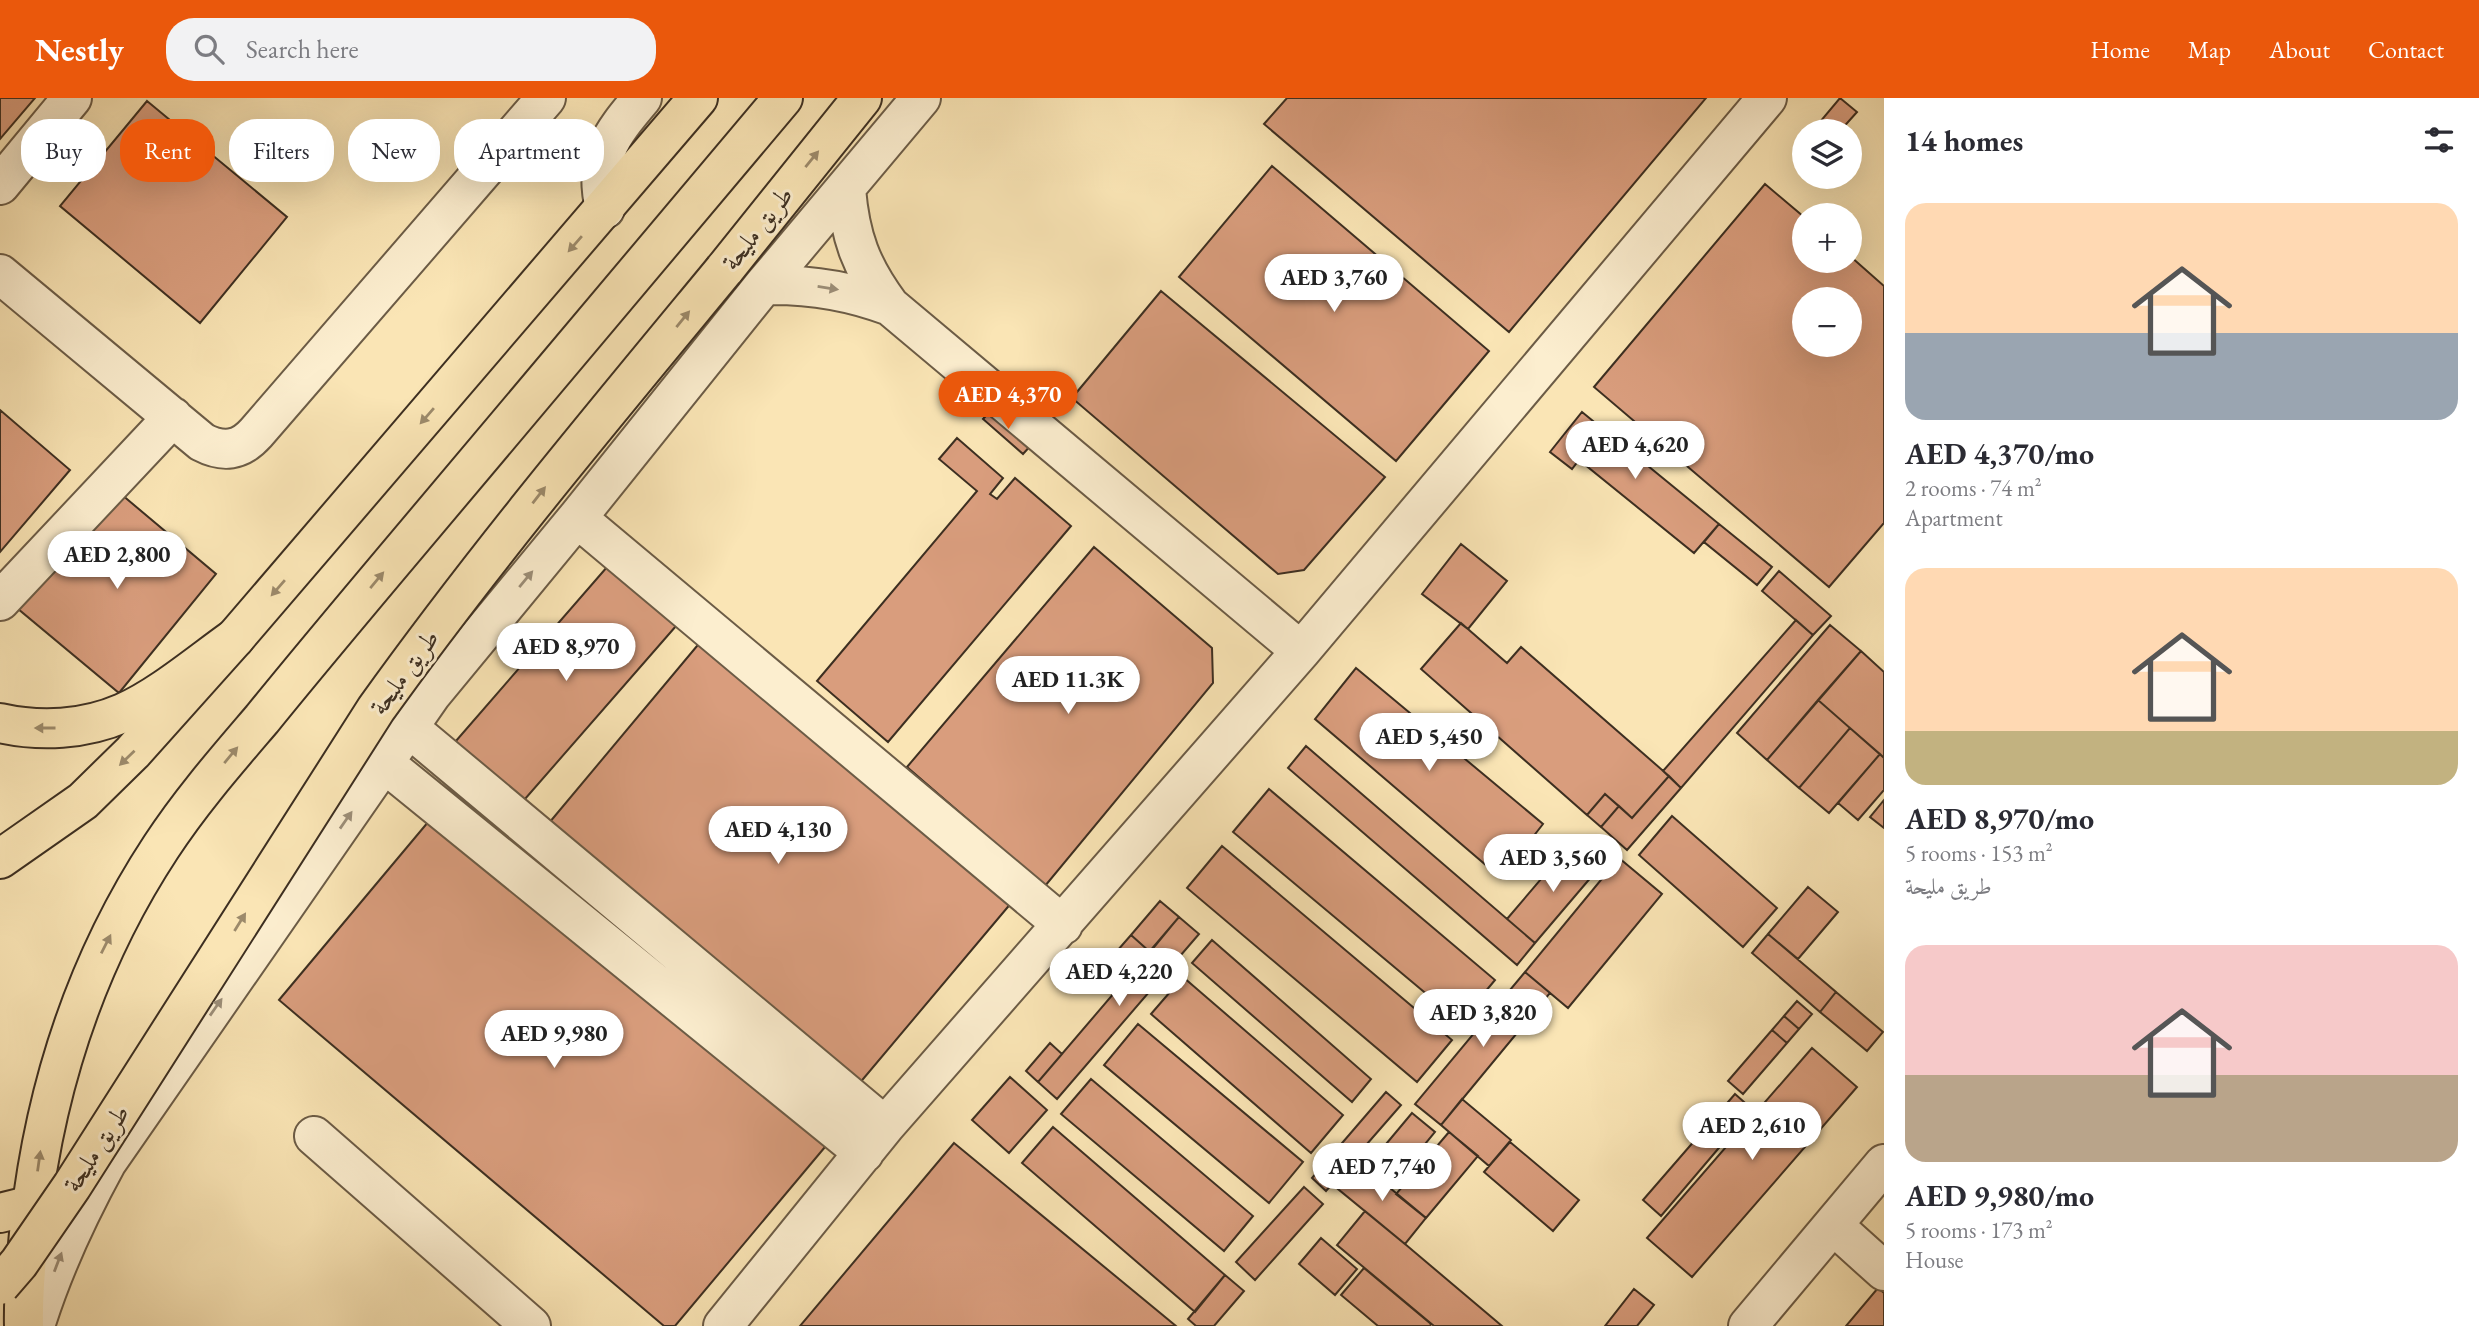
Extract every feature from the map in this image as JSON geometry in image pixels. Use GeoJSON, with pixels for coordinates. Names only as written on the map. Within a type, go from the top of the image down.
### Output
{"type":"FeatureCollection","features":[{"type":"Feature","properties":{"kind":"main road"},"geometry":{"type":"LineString","coordinates":[[0,859],[83,801],[134,752],[698,98]]}},
{"type":"Feature","properties":{"kind":"main road"},"geometry":{"type":"LineString","coordinates":[[24,1326],[16,1209],[42,1136],[76,1014],[123,910],[162,845],[199,794],[783,98]]}},
{"type":"Feature","properties":{"kind":"main road","name":"طريق مليحة"},"geometry":{"type":"LineString","coordinates":[[0,1285],[19,1264],[72,1186],[346,754],[398,678],[560,470],[862,98]]}},
{"type":"Feature","properties":{"kind":"main road"},"geometry":{"type":"LineString","coordinates":[[0,723],[43,729],[84,725],[123,713],[235,638]]}},
{"type":"Feature","properties":{"kind":"street"},"geometry":{"type":"LineString","coordinates":[[4,173],[72,98]]}},
{"type":"Feature","properties":{"kind":"street"},"geometry":{"type":"LineString","coordinates":[[0,274],[213,447],[225,450],[237,448],[248,442],[547,98]]}},
{"type":"Feature","properties":{"kind":"street"},"geometry":{"type":"LineString","coordinates":[[605,209],[601,169],[605,149],[615,131],[641,98]]}},
{"type":"Feature","properties":{"kind":"street"},"geometry":{"type":"LineString","coordinates":[[35,1326],[60,1255],[107,1162],[408,727],[456,663],[577,519],[764,285],[921,98]]}},
{"type":"Feature","properties":{"kind":"street"},"geometry":{"type":"LineString","coordinates":[[723,1326],[875,1139],[1301,651],[1767,98]]}},
{"type":"Feature","properties":{"kind":"street"},"geometry":{"type":"LineString","coordinates":[[846,189],[849,221],[857,251],[871,281],[890,306],[1301,651]]}},
{"type":"Feature","properties":{"kind":"street"},"geometry":{"type":"LineString","coordinates":[[764,285],[797,284],[829,288],[890,306]]}},
{"type":"Feature","properties":{"kind":"street"},"geometry":{"type":"LineString","coordinates":[[0,601],[173,417]]}},
{"type":"Feature","properties":{"kind":"street"},"geometry":{"type":"LineString","coordinates":[[577,519],[1063,925]]}},
{"type":"Feature","properties":{"kind":"street"},"geometry":{"type":"LineString","coordinates":[[408,727],[875,1139]]}},
{"type":"Feature","properties":{"kind":"street"},"geometry":{"type":"LineString","coordinates":[[384,763],[875,1139]]}},
{"type":"Feature","properties":{"kind":"street"},"geometry":{"type":"LineString","coordinates":[[314,1136],[531,1326]]}},
{"type":"Feature","properties":{"kind":"street"},"geometry":{"type":"LineString","coordinates":[[1748,1326],[1884,1164]]}},
{"type":"Feature","properties":{"kind":"street"},"geometry":{"type":"LineString","coordinates":[[1841,1216],[1884,1235]]}},
{"type":"Feature","properties":{"kind":"street"},"geometry":{"type":"LineString","coordinates":[[1841,1216],[1884,1271]]}},
{"type":"Feature","properties":{"kind":"building"},"geometry":{"type":"Polygon","coordinates":[[[0,98],[35,98],[0,139],[0,98]]]}},
{"type":"Feature","properties":{"kind":"building"},"geometry":{"type":"Polygon","coordinates":[[[1287,98],[1706,98],[1509,332],[1264,124],[1287,98]]]}},
{"type":"Feature","properties":{"kind":"building"},"geometry":{"type":"Polygon","coordinates":[[[1840,98],[1857,112],[1851,119],[1822,119],[1840,98]]]}},
{"type":"Feature","properties":{"kind":"building"},"geometry":{"type":"Polygon","coordinates":[[[147,101],[169,119],[132,119],[147,101]]]}},
{"type":"Feature","properties":{"kind":"building"},"geometry":{"type":"Polygon","coordinates":[[[120,134],[120,182],[215,182],[215,157],[229,169],[229,182],[245,182],[287,217],[200,323],[60,206],[80,182],[106,182],[106,150],[120,134]]]}},
{"type":"Feature","properties":{"kind":"building"},"geometry":{"type":"Polygon","coordinates":[[[1272,166],[1489,351],[1396,461],[1179,277],[1272,166]]]}},
{"type":"Feature","properties":{"kind":"building"},"geometry":{"type":"Polygon","coordinates":[[[1765,184],[1792,207],[1792,273],[1862,273],[1862,267],[1884,286],[1884,523],[1829,587],[1594,387],[1765,184]]]}},
{"type":"Feature","properties":{"kind":"building"},"geometry":{"type":"Polygon","coordinates":[[[1161,291],[1385,477],[1304,570],[1278,574],[1072,398],[1161,291]]]}},
{"type":"Feature","properties":{"kind":"building"},"geometry":{"type":"Polygon","coordinates":[[[992,409],[1032,444],[1023,454],[983,419],[992,409]]]}},
{"type":"Feature","properties":{"kind":"building"},"geometry":{"type":"Polygon","coordinates":[[[0,410],[70,470],[0,552],[0,410]]]}},
{"type":"Feature","properties":{"kind":"building"},"geometry":{"type":"Polygon","coordinates":[[[1582,412],[1719,524],[1694,553],[1579,460],[1572,469],[1550,452],[1582,412]]]}},
{"type":"Feature","properties":{"kind":"building"},"geometry":{"type":"Polygon","coordinates":[[[957,438],[1003,478],[990,494],[997,499],[1015,478],[1071,526],[888,742],[817,681],[977,491],[939,459],[957,438]]]}},
{"type":"Feature","properties":{"kind":"building"},"geometry":{"type":"Polygon","coordinates":[[[115,489],[216,574],[119,693],[17,608],[115,489]]]}},
{"type":"Feature","properties":{"kind":"building"},"geometry":{"type":"Polygon","coordinates":[[[1719,524],[1772,567],[1757,585],[1704,542],[1719,524]]]}},
{"type":"Feature","properties":{"kind":"building"},"geometry":{"type":"Polygon","coordinates":[[[1461,544],[1507,581],[1468,629],[1422,594],[1461,544]]]}},
{"type":"Feature","properties":{"kind":"building"},"geometry":{"type":"Polygon","coordinates":[[[1094,547],[1212,648],[1213,683],[1045,886],[907,767],[1094,547]]]}},
{"type":"Feature","properties":{"kind":"building"},"geometry":{"type":"Polygon","coordinates":[[[614,559],[683,618],[518,807],[449,749],[614,559]]]}},
{"type":"Feature","properties":{"kind":"building"},"geometry":{"type":"Polygon","coordinates":[[[1779,571],[1831,616],[1813,635],[1762,591],[1779,571]]]}},
{"type":"Feature","properties":{"kind":"building"},"geometry":{"type":"Polygon","coordinates":[[[1796,620],[1813,635],[1681,788],[1663,771],[1796,620]]]}},
{"type":"Feature","properties":{"kind":"building"},"geometry":{"type":"Polygon","coordinates":[[[1461,623],[1507,663],[1521,647],[1669,776],[1632,818],[1605,794],[1587,815],[1421,669],[1461,623]]]}},
{"type":"Feature","properties":{"kind":"building"},"geometry":{"type":"Polygon","coordinates":[[[1830,625],[1861,651],[1767,760],[1737,733],[1830,625]]]}},
{"type":"Feature","properties":{"kind":"building"},"geometry":{"type":"Polygon","coordinates":[[[702,640],[1012,902],[853,1091],[544,829],[702,640]]]}},
{"type":"Feature","properties":{"kind":"building"},"geometry":{"type":"Polygon","coordinates":[[[1861,651],[1884,672],[1884,758],[1818,700],[1861,651]]]}},
{"type":"Feature","properties":{"kind":"building"},"geometry":{"type":"Polygon","coordinates":[[[1356,668],[1543,824],[1501,878],[1315,719],[1356,668]]]}},
{"type":"Feature","properties":{"kind":"building"},"geometry":{"type":"Polygon","coordinates":[[[1818,700],[1850,728],[1799,788],[1767,760],[1818,700]]]}},
{"type":"Feature","properties":{"kind":"building"},"geometry":{"type":"Polygon","coordinates":[[[1850,728],[1880,754],[1829,813],[1799,788],[1850,728]]]}},
{"type":"Feature","properties":{"kind":"building"},"geometry":{"type":"Polygon","coordinates":[[[1306,746],[1535,943],[1517,965],[1288,768],[1306,746]]]}},
{"type":"Feature","properties":{"kind":"building"},"geometry":{"type":"Polygon","coordinates":[[[1880,754],[1884,758],[1884,790],[1858,820],[1838,803],[1880,754]]]}},
{"type":"Feature","properties":{"kind":"building"},"geometry":{"type":"Polygon","coordinates":[[[1669,776],[1681,788],[1627,850],[1601,827],[1619,806],[1632,818],[1669,776]]]}},
{"type":"Feature","properties":{"kind":"building"},"geometry":{"type":"Polygon","coordinates":[[[1269,789],[1495,980],[1460,1022],[1233,832],[1269,789]]]}},
{"type":"Feature","properties":{"kind":"building"},"geometry":{"type":"Polygon","coordinates":[[[1605,794],[1619,806],[1601,827],[1587,815],[1605,794]]]}},
{"type":"Feature","properties":{"kind":"building"},"geometry":{"type":"Polygon","coordinates":[[[1884,800],[1884,828],[1870,817],[1884,800]]]}},
{"type":"Feature","properties":{"kind":"building"},"geometry":{"type":"Polygon","coordinates":[[[439,809],[830,1141],[675,1326],[664,1326],[279,1000],[439,809]]]}},
{"type":"Feature","properties":{"kind":"building"},"geometry":{"type":"Polygon","coordinates":[[[1672,816],[1777,908],[1743,947],[1639,855],[1672,816]]]}},
{"type":"Feature","properties":{"kind":"building"},"geometry":{"type":"Polygon","coordinates":[[[1570,845],[1598,869],[1535,943],[1507,919],[1570,845]]]}},
{"type":"Feature","properties":{"kind":"building"},"geometry":{"type":"Polygon","coordinates":[[[1222,846],[1452,1040],[1417,1082],[1187,888],[1222,846]]]}},
{"type":"Feature","properties":{"kind":"building"},"geometry":{"type":"Polygon","coordinates":[[[1619,858],[1662,894],[1568,1008],[1525,972],[1619,858]]]}},
{"type":"Feature","properties":{"kind":"building"},"geometry":{"type":"Polygon","coordinates":[[[1808,887],[1838,912],[1798,959],[1768,934],[1808,887]]]}},
{"type":"Feature","properties":{"kind":"building"},"geometry":{"type":"Polygon","coordinates":[[[1160,901],[1179,917],[1150,952],[1131,935],[1160,901]]]}},
{"type":"Feature","properties":{"kind":"building"},"geometry":{"type":"Polygon","coordinates":[[[1179,917],[1199,934],[1057,1099],[1038,1082],[1179,917]]]}},
{"type":"Feature","properties":{"kind":"building"},"geometry":{"type":"Polygon","coordinates":[[[1768,934],[1836,992],[1820,1012],[1752,953],[1768,934]]]}},
{"type":"Feature","properties":{"kind":"building"},"geometry":{"type":"Polygon","coordinates":[[[1131,935],[1150,952],[1116,991],[1097,974],[1131,935]]]}},
{"type":"Feature","properties":{"kind":"building"},"geometry":{"type":"Polygon","coordinates":[[[1212,940],[1371,1079],[1352,1102],[1192,963],[1212,940]]]}},
{"type":"Feature","properties":{"kind":"building"},"geometry":{"type":"Polygon","coordinates":[[[1525,972],[1550,993],[1441,1125],[1415,1104],[1525,972]]]}},
{"type":"Feature","properties":{"kind":"building"},"geometry":{"type":"Polygon","coordinates":[[[1183,977],[1343,1115],[1311,1153],[1151,1014],[1183,977]]]}},
{"type":"Feature","properties":{"kind":"building"},"geometry":{"type":"Polygon","coordinates":[[[1836,992],[1883,1032],[1867,1051],[1820,1012],[1836,992]]]}},
{"type":"Feature","properties":{"kind":"building"},"geometry":{"type":"Polygon","coordinates":[[[1797,1001],[1812,1014],[1799,1029],[1784,1016],[1797,1001]]]}},
{"type":"Feature","properties":{"kind":"building"},"geometry":{"type":"Polygon","coordinates":[[[1784,1016],[1799,1029],[1787,1043],[1772,1030],[1784,1016]]]}},
{"type":"Feature","properties":{"kind":"building"},"geometry":{"type":"Polygon","coordinates":[[[1138,1024],[1303,1162],[1269,1203],[1104,1065],[1138,1024]]]}},
{"type":"Feature","properties":{"kind":"building"},"geometry":{"type":"Polygon","coordinates":[[[1772,1030],[1787,1043],[1743,1094],[1728,1081],[1772,1030]]]}},
{"type":"Feature","properties":{"kind":"building"},"geometry":{"type":"Polygon","coordinates":[[[1050,1043],[1062,1054],[1038,1082],[1026,1071],[1050,1043]]]}},
{"type":"Feature","properties":{"kind":"building"},"geometry":{"type":"Polygon","coordinates":[[[1812,1048],[1857,1087],[1692,1277],[1647,1238],[1812,1048]]]}},
{"type":"Feature","properties":{"kind":"building"},"geometry":{"type":"Polygon","coordinates":[[[1010,1077],[1047,1110],[1009,1153],[972,1120],[1010,1077]]]}},
{"type":"Feature","properties":{"kind":"building"},"geometry":{"type":"Polygon","coordinates":[[[1091,1079],[1253,1216],[1224,1251],[1061,1114],[1091,1079]]]}},
{"type":"Feature","properties":{"kind":"building"},"geometry":{"type":"Polygon","coordinates":[[[1386,1092],[1401,1105],[1326,1191],[1312,1178],[1386,1092]]]}},
{"type":"Feature","properties":{"kind":"building"},"geometry":{"type":"Polygon","coordinates":[[[1735,1094],[1752,1109],[1661,1216],[1643,1200],[1735,1094]]]}},
{"type":"Feature","properties":{"kind":"building"},"geometry":{"type":"Polygon","coordinates":[[[1462,1099],[1511,1140],[1489,1166],[1441,1125],[1462,1099]]]}},
{"type":"Feature","properties":{"kind":"building"},"geometry":{"type":"Polygon","coordinates":[[[1412,1113],[1435,1132],[1389,1188],[1366,1168],[1412,1113]]]}},
{"type":"Feature","properties":{"kind":"building"},"geometry":{"type":"Polygon","coordinates":[[[1053,1127],[1225,1275],[1195,1312],[1022,1163],[1053,1127]]]}},
{"type":"Feature","properties":{"kind":"building"},"geometry":{"type":"Polygon","coordinates":[[[1449,1132],[1478,1156],[1426,1218],[1396,1194],[1449,1132]]]}},
{"type":"Feature","properties":{"kind":"building"},"geometry":{"type":"Polygon","coordinates":[[[1510,1142],[1579,1200],[1553,1231],[1484,1172],[1510,1142]]]}},
{"type":"Feature","properties":{"kind":"building"},"geometry":{"type":"Polygon","coordinates":[[[954,1143],[1176,1326],[800,1326],[954,1143]]]}},
{"type":"Feature","properties":{"kind":"building"},"geometry":{"type":"Polygon","coordinates":[[[1360,1163],[1426,1218],[1405,1244],[1338,1189],[1360,1163]]]}},
{"type":"Feature","properties":{"kind":"building"},"geometry":{"type":"Polygon","coordinates":[[[1304,1187],[1323,1204],[1255,1280],[1236,1262],[1304,1187]]]}},
{"type":"Feature","properties":{"kind":"building"},"geometry":{"type":"Polygon","coordinates":[[[1365,1211],[1502,1326],[1434,1326],[1337,1245],[1365,1211]]]}},
{"type":"Feature","properties":{"kind":"building"},"geometry":{"type":"Polygon","coordinates":[[[1321,1238],[1357,1269],[1335,1295],[1299,1264],[1321,1238]]]}},
{"type":"Feature","properties":{"kind":"building"},"geometry":{"type":"Polygon","coordinates":[[[1364,1268],[1431,1324],[1430,1326],[1378,1326],[1341,1295],[1364,1268]]]}},
{"type":"Feature","properties":{"kind":"building"},"geometry":{"type":"Polygon","coordinates":[[[1225,1275],[1244,1291],[1214,1326],[1196,1326],[1188,1319],[1225,1275]]]}},
{"type":"Feature","properties":{"kind":"building"},"geometry":{"type":"Polygon","coordinates":[[[1878,1288],[1884,1293],[1884,1326],[1846,1326],[1878,1288]]]}},
{"type":"Feature","properties":{"kind":"building"},"geometry":{"type":"Polygon","coordinates":[[[1634,1289],[1654,1305],[1637,1326],[1605,1326],[1634,1289]]]}}]}
